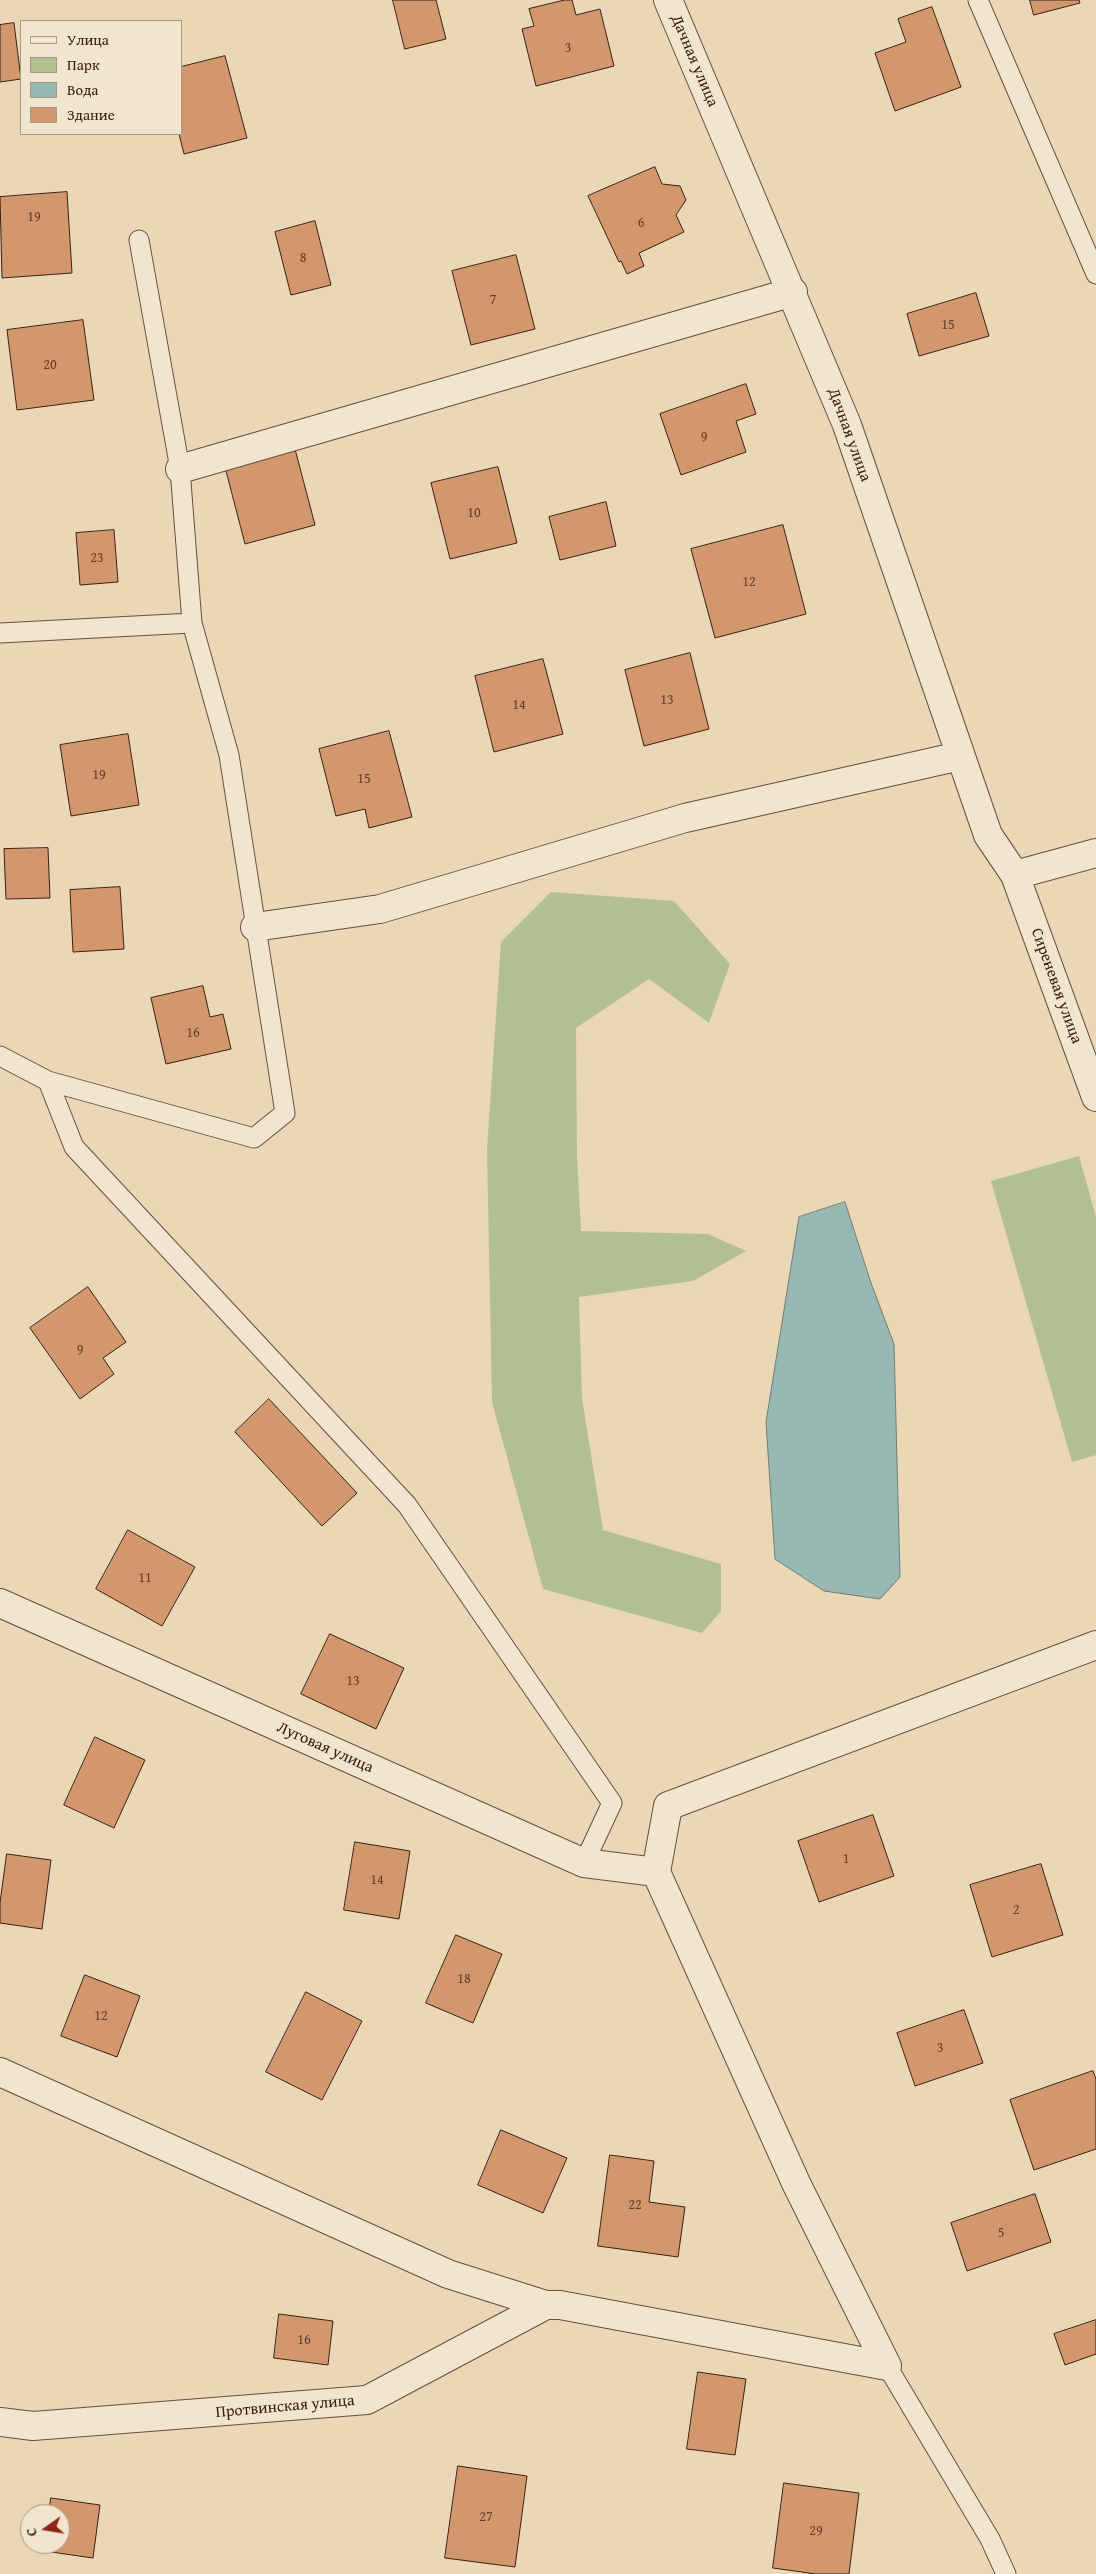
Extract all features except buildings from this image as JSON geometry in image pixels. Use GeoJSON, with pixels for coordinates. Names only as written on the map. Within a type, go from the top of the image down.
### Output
{"type":"FeatureCollection","features":[{"type":"Feature","properties":{"kind":"street","name":"Дачная улица"},"geometry":{"type":"LineString","coordinates":[[668,0],[848,425],[988,834],[1015,875]]}},
{"type":"Feature","properties":{"kind":"street"},"geometry":{"type":"LineString","coordinates":[[180,469],[793,292]]}},
{"type":"Feature","properties":{"kind":"street"},"geometry":{"type":"LineString","coordinates":[[255,927],[380,909],[685,818],[960,756]]}},
{"type":"Feature","properties":{"kind":"street"},"geometry":{"type":"LineString","coordinates":[[1015,875],[1096,853]]}},
{"type":"Feature","properties":{"kind":"street","name":"Сиреневая улица"},"geometry":{"type":"LineString","coordinates":[[1015,875],[1096,1097]]}},
{"type":"Feature","properties":{"kind":"street","name":"Луговая улица"},"geometry":{"type":"LineString","coordinates":[[0,1603],[584,1862],[656,1872]]}},
{"type":"Feature","properties":{"kind":"street"},"geometry":{"type":"LineString","coordinates":[[887,2366],[796,2183],[656,1872],[668,1806],[1096,1645]]}},
{"type":"Feature","properties":{"kind":"street"},"geometry":{"type":"LineString","coordinates":[[0,2072],[448,2274],[546,2305],[560,2305],[887,2366]]}},
{"type":"Feature","properties":{"kind":"street","name":"Протвинская улица"},"geometry":{"type":"LineString","coordinates":[[0,2422],[33,2426],[367,2400],[546,2305]]}},
{"type":"Feature","properties":{"kind":"lane"},"geometry":{"type":"LineString","coordinates":[[978,0],[1096,274]]}},
{"type":"Feature","properties":{"kind":"lane"},"geometry":{"type":"LineString","coordinates":[[0,1056],[48,1081],[254,1138],[285,1112],[228,755],[192,623],[180,469],[139,240]]}},
{"type":"Feature","properties":{"kind":"lane"},"geometry":{"type":"LineString","coordinates":[[0,634],[192,623]]}},
{"type":"Feature","properties":{"kind":"lane"},"geometry":{"type":"LineString","coordinates":[[48,1081],[74,1147],[407,1505],[612,1803],[584,1862]]}},
{"type":"Feature","properties":{"kind":"lane"},"geometry":{"type":"LineString","coordinates":[[887,2366],[990,2539],[1006,2574]]}},
{"type":"Feature","properties":{"kind":"green space"},"geometry":{"type":"Polygon","coordinates":[[[551,892],[674,901],[730,964],[709,1023],[649,979],[576,1028],[577,1156],[581,1231],[708,1234],[746,1251],[693,1281],[579,1297],[582,1398],[603,1530],[721,1564],[721,1611],[702,1633],[543,1589],[492,1402],[487,1149],[501,942],[551,892]]]}},
{"type":"Feature","properties":{"kind":"green space"},"geometry":{"type":"Polygon","coordinates":[[[1079,1156],[1096,1217],[1096,1455],[1072,1462],[991,1181],[1079,1156]]]}},
{"type":"Feature","properties":{"kind":"water"},"geometry":{"type":"Polygon","coordinates":[[[845,1202],[871,1283],[894,1344],[900,1577],[880,1599],[824,1591],[775,1559],[766,1422],[799,1217],[845,1202]]]}}]}
